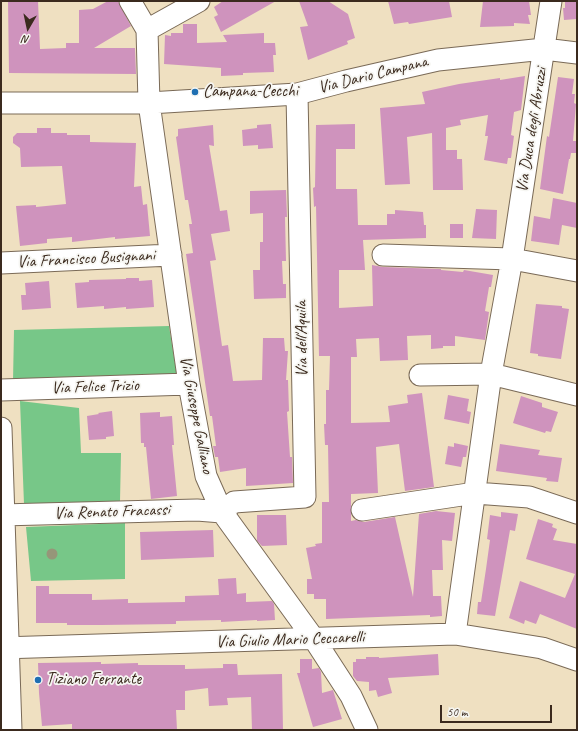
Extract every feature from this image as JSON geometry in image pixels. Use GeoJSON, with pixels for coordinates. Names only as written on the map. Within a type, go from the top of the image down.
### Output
{"type":"FeatureCollection","features":[{"type":"Feature","properties":{"kind":"street"},"geometry":{"type":"LineString","coordinates":[[130,1],[147,30],[199,1]]}},
{"type":"Feature","properties":{"kind":"street","name":"Via Duca degli Abruzzi"},"geometry":{"type":"LineString","coordinates":[[455,634],[491,374],[512,259],[550,1]]}},
{"type":"Feature","properties":{"kind":"street","name":"Via Giuseppe Galliano"},"geometry":{"type":"LineString","coordinates":[[147,30],[150,103],[189,384],[206,476],[222,512],[314,639],[351,696],[367,730]]}},
{"type":"Feature","properties":{"kind":"street","name":"Via Dario Campana"},"geometry":{"type":"LineString","coordinates":[[1,103],[150,103],[297,94],[438,60],[544,49],[577,52]]}},
{"type":"Feature","properties":{"kind":"street","name":"Via dell'Aquila"},"geometry":{"type":"LineString","coordinates":[[222,512],[234,502],[305,497],[297,94]]}},
{"type":"Feature","properties":{"kind":"street","name":"Via Francisco Busignani"},"geometry":{"type":"LineString","coordinates":[[1,263],[171,254]]}},
{"type":"Feature","properties":{"kind":"street"},"geometry":{"type":"LineString","coordinates":[[383,255],[512,259],[577,271]]}},
{"type":"Feature","properties":{"kind":"street"},"geometry":{"type":"LineString","coordinates":[[420,375],[491,374],[577,395]]}},
{"type":"Feature","properties":{"kind":"street","name":"Via Felice Trizio"},"geometry":{"type":"LineString","coordinates":[[1,390],[189,384]]}},
{"type":"Feature","properties":{"kind":"street"},"geometry":{"type":"LineString","coordinates":[[1,428],[5,648],[11,730]]}},
{"type":"Feature","properties":{"kind":"street"},"geometry":{"type":"LineString","coordinates":[[362,510],[475,493],[528,497],[577,513]]}},
{"type":"Feature","properties":{"kind":"street","name":"Via Renato Fracassi"},"geometry":{"type":"LineString","coordinates":[[2,515],[197,510],[222,512]]}},
{"type":"Feature","properties":{"kind":"street","name":"Via Giulio Mario Ceccarelli"},"geometry":{"type":"LineString","coordinates":[[5,648],[455,634],[542,648],[577,660]]}},
{"type":"Feature","properties":{"kind":"green space"},"geometry":{"type":"Polygon","coordinates":[[[169,326],[177,376],[13,381],[14,330],[169,326]]]}},
{"type":"Feature","properties":{"kind":"green space"},"geometry":{"type":"Polygon","coordinates":[[[20,401],[79,408],[81,453],[121,453],[120,501],[24,504],[20,401]]]}},
{"type":"Feature","properties":{"kind":"green space"},"geometry":{"type":"Polygon","coordinates":[[[125,523],[125,579],[31,581],[26,527],[125,523]]]}},
{"type":"Feature","properties":{"kind":"building"},"geometry":{"type":"Polygon","coordinates":[[[8,1],[38,1],[40,49],[66,48],[66,43],[79,43],[79,10],[93,9],[108,1],[118,1],[131,26],[94,48],[135,48],[136,74],[9,73],[8,1]]]}},
{"type":"Feature","properties":{"kind":"building"},"geometry":{"type":"Polygon","coordinates":[[[223,1],[276,1],[221,32],[214,17],[218,15],[214,7],[223,1]]]}},
{"type":"Feature","properties":{"kind":"building"},"geometry":{"type":"Polygon","coordinates":[[[299,1],[328,1],[348,14],[355,38],[347,41],[348,44],[308,60],[300,27],[308,26],[299,1]]]}},
{"type":"Feature","properties":{"kind":"building"},"geometry":{"type":"Polygon","coordinates":[[[388,1],[449,1],[452,17],[409,24],[408,22],[394,24],[388,1]]]}},
{"type":"Feature","properties":{"kind":"building"},"geometry":{"type":"Polygon","coordinates":[[[483,1],[529,1],[531,15],[528,15],[530,24],[514,23],[514,26],[480,27],[483,1]]]}},
{"type":"Feature","properties":{"kind":"building"},"geometry":{"type":"Polygon","coordinates":[[[565,1],[576,1],[577,19],[564,20],[563,8],[565,8],[565,1]]]}},
{"type":"Feature","properties":{"kind":"building"},"geometry":{"type":"Polygon","coordinates":[[[183,24],[197,24],[197,43],[227,42],[223,35],[264,33],[264,43],[275,43],[276,55],[273,55],[274,72],[243,73],[243,75],[221,76],[221,68],[164,64],[165,35],[171,36],[171,33],[183,33],[183,24]]]}},
{"type":"Feature","properties":{"kind":"building"},"geometry":{"type":"Polygon","coordinates":[[[525,76],[521,110],[514,112],[511,135],[514,136],[511,158],[508,158],[507,164],[484,160],[488,136],[485,136],[488,115],[460,120],[461,125],[446,128],[446,150],[457,150],[457,159],[462,159],[463,190],[433,190],[432,133],[407,137],[410,184],[385,185],[380,108],[425,104],[422,92],[459,84],[525,76]]]}},
{"type":"Feature","properties":{"kind":"building"},"geometry":{"type":"Polygon","coordinates":[[[558,77],[574,79],[572,94],[575,94],[574,103],[576,104],[573,141],[577,141],[577,147],[576,153],[571,153],[569,159],[563,194],[540,189],[547,136],[549,137],[558,77]]]}},
{"type":"Feature","properties":{"kind":"building"},"geometry":{"type":"Polygon","coordinates":[[[271,124],[273,148],[258,149],[258,145],[243,146],[242,130],[257,128],[257,125],[271,124]]]}},
{"type":"Feature","properties":{"kind":"building"},"geometry":{"type":"Polygon","coordinates":[[[355,124],[355,149],[336,149],[336,189],[357,189],[358,225],[387,225],[387,214],[395,214],[395,210],[423,212],[424,225],[426,225],[426,238],[363,240],[365,270],[339,270],[339,308],[373,306],[372,265],[383,267],[441,269],[463,272],[464,270],[493,275],[491,287],[489,287],[485,311],[489,312],[485,340],[455,336],[455,346],[443,346],[443,348],[431,349],[431,335],[407,336],[408,360],[380,361],[379,338],[356,339],[357,357],[351,357],[351,423],[390,422],[388,406],[408,403],[407,395],[422,393],[434,487],[405,491],[399,444],[376,447],[378,493],[351,494],[351,521],[356,520],[364,522],[395,517],[413,597],[419,514],[436,511],[455,513],[452,541],[442,540],[443,570],[432,570],[433,596],[441,596],[442,616],[430,617],[430,615],[326,619],[326,599],[314,599],[314,594],[307,594],[307,579],[312,579],[306,548],[322,543],[322,502],[329,502],[328,445],[325,445],[324,424],[326,424],[326,390],[329,390],[330,356],[319,356],[316,206],[314,207],[313,188],[315,187],[316,125],[355,124]]]}},
{"type":"Feature","properties":{"kind":"building"},"geometry":{"type":"Polygon","coordinates":[[[213,125],[214,146],[209,145],[220,211],[227,210],[230,231],[211,234],[216,260],[210,261],[222,346],[228,345],[233,381],[262,380],[263,338],[284,338],[285,351],[288,351],[286,380],[288,380],[289,411],[287,412],[293,483],[246,486],[246,468],[220,472],[218,457],[215,457],[213,446],[216,446],[212,416],[210,416],[186,254],[193,253],[189,224],[192,224],[188,200],[185,200],[176,137],[178,136],[178,129],[213,125]]]}},
{"type":"Feature","properties":{"kind":"building"},"geometry":{"type":"Polygon","coordinates":[[[37,128],[51,128],[51,133],[90,135],[90,142],[136,143],[134,187],[141,186],[143,205],[147,204],[150,236],[115,239],[115,237],[72,242],[72,237],[47,239],[47,243],[20,246],[16,206],[36,205],[36,207],[66,204],[62,166],[21,167],[20,148],[13,143],[13,137],[17,133],[37,133],[37,128]]]}},
{"type":"Feature","properties":{"kind":"building"},"geometry":{"type":"Polygon","coordinates":[[[286,190],[286,261],[282,261],[283,284],[286,284],[286,298],[254,299],[253,270],[260,270],[260,242],[263,242],[263,213],[250,214],[250,191],[286,190]]]}},
{"type":"Feature","properties":{"kind":"building"},"geometry":{"type":"Polygon","coordinates":[[[553,198],[577,203],[577,228],[562,225],[559,245],[531,241],[534,216],[550,219],[553,198]]]}},
{"type":"Feature","properties":{"kind":"building"},"geometry":{"type":"Polygon","coordinates":[[[476,209],[497,210],[496,239],[472,238],[476,209]]]}},
{"type":"Feature","properties":{"kind":"building"},"geometry":{"type":"Polygon","coordinates":[[[450,224],[463,224],[463,238],[450,238],[450,224]]]}},
{"type":"Feature","properties":{"kind":"building"},"geometry":{"type":"Polygon","coordinates":[[[139,278],[139,281],[152,280],[154,307],[104,309],[104,306],[77,308],[75,283],[89,282],[89,280],[139,278]]]}},
{"type":"Feature","properties":{"kind":"building"},"geometry":{"type":"Polygon","coordinates":[[[49,281],[51,308],[22,310],[21,295],[26,295],[25,283],[49,281]]]}},
{"type":"Feature","properties":{"kind":"building"},"geometry":{"type":"Polygon","coordinates":[[[536,304],[562,306],[562,308],[569,309],[561,359],[538,356],[538,354],[530,353],[536,304]]]}},
{"type":"Feature","properties":{"kind":"building"},"geometry":{"type":"Polygon","coordinates":[[[448,395],[469,399],[467,411],[471,412],[469,424],[444,419],[448,395]]]}},
{"type":"Feature","properties":{"kind":"building"},"geometry":{"type":"Polygon","coordinates":[[[521,396],[542,403],[542,407],[558,412],[551,432],[546,431],[545,433],[513,423],[521,396]]]}},
{"type":"Feature","properties":{"kind":"building"},"geometry":{"type":"Polygon","coordinates":[[[112,411],[114,436],[106,437],[106,439],[89,440],[87,416],[112,411]]]}},
{"type":"Feature","properties":{"kind":"building"},"geometry":{"type":"Polygon","coordinates":[[[160,412],[160,417],[172,416],[174,445],[172,445],[177,496],[151,499],[146,447],[144,447],[144,443],[141,443],[140,413],[160,412]]]}},
{"type":"Feature","properties":{"kind":"building"},"geometry":{"type":"Polygon","coordinates":[[[454,443],[468,446],[466,457],[463,457],[461,467],[445,464],[448,446],[454,447],[454,443]]]}},
{"type":"Feature","properties":{"kind":"building"},"geometry":{"type":"Polygon","coordinates":[[[500,444],[540,450],[538,455],[562,458],[558,482],[546,481],[547,478],[496,471],[500,444]]]}},
{"type":"Feature","properties":{"kind":"building"},"geometry":{"type":"Polygon","coordinates":[[[501,512],[518,514],[515,531],[510,530],[495,616],[477,614],[478,602],[481,602],[490,540],[487,539],[490,515],[501,517],[501,512]]]}},
{"type":"Feature","properties":{"kind":"building"},"geometry":{"type":"Polygon","coordinates":[[[257,515],[286,515],[287,545],[262,546],[257,541],[257,515]]]}},
{"type":"Feature","properties":{"kind":"building"},"geometry":{"type":"Polygon","coordinates":[[[538,519],[553,524],[552,527],[557,529],[553,540],[577,544],[577,629],[540,614],[536,624],[525,620],[524,624],[509,618],[520,581],[565,598],[575,574],[526,559],[538,519]]]}},
{"type":"Feature","properties":{"kind":"building"},"geometry":{"type":"Polygon","coordinates":[[[213,530],[214,557],[141,560],[140,532],[213,530]]]}},
{"type":"Feature","properties":{"kind":"building"},"geometry":{"type":"Polygon","coordinates":[[[236,578],[237,594],[246,593],[246,602],[272,601],[274,604],[275,620],[221,622],[221,620],[176,621],[176,624],[102,625],[36,623],[36,586],[49,586],[49,594],[92,594],[92,600],[128,599],[128,603],[185,602],[185,596],[219,595],[218,579],[236,578]]]}},
{"type":"Feature","properties":{"kind":"building"},"geometry":{"type":"Polygon","coordinates":[[[438,654],[439,675],[388,678],[392,693],[378,697],[376,690],[369,691],[369,682],[357,681],[353,676],[353,662],[356,662],[356,659],[366,659],[366,657],[379,658],[438,654]]]}},
{"type":"Feature","properties":{"kind":"building"},"geometry":{"type":"Polygon","coordinates":[[[300,659],[312,659],[312,669],[319,668],[321,672],[322,693],[333,690],[342,719],[313,727],[297,673],[300,673],[300,659]]]}},
{"type":"Feature","properties":{"kind":"building"},"geometry":{"type":"Polygon","coordinates":[[[101,662],[101,664],[138,663],[138,665],[185,665],[185,669],[223,668],[223,664],[237,664],[238,675],[282,674],[283,730],[252,730],[251,697],[227,698],[228,705],[209,706],[208,688],[185,691],[185,710],[176,710],[177,730],[72,730],[72,724],[42,726],[38,663],[101,662]]]}},
{"type":"Feature","properties":{"kind":"place","name":"Campana-Cecchi"},"geometry":{"type":"Point","coordinates":[195,92]}},
{"type":"Feature","properties":{"kind":"place","name":"Tiziano Ferrante"},"geometry":{"type":"Point","coordinates":[38,680]}}]}
